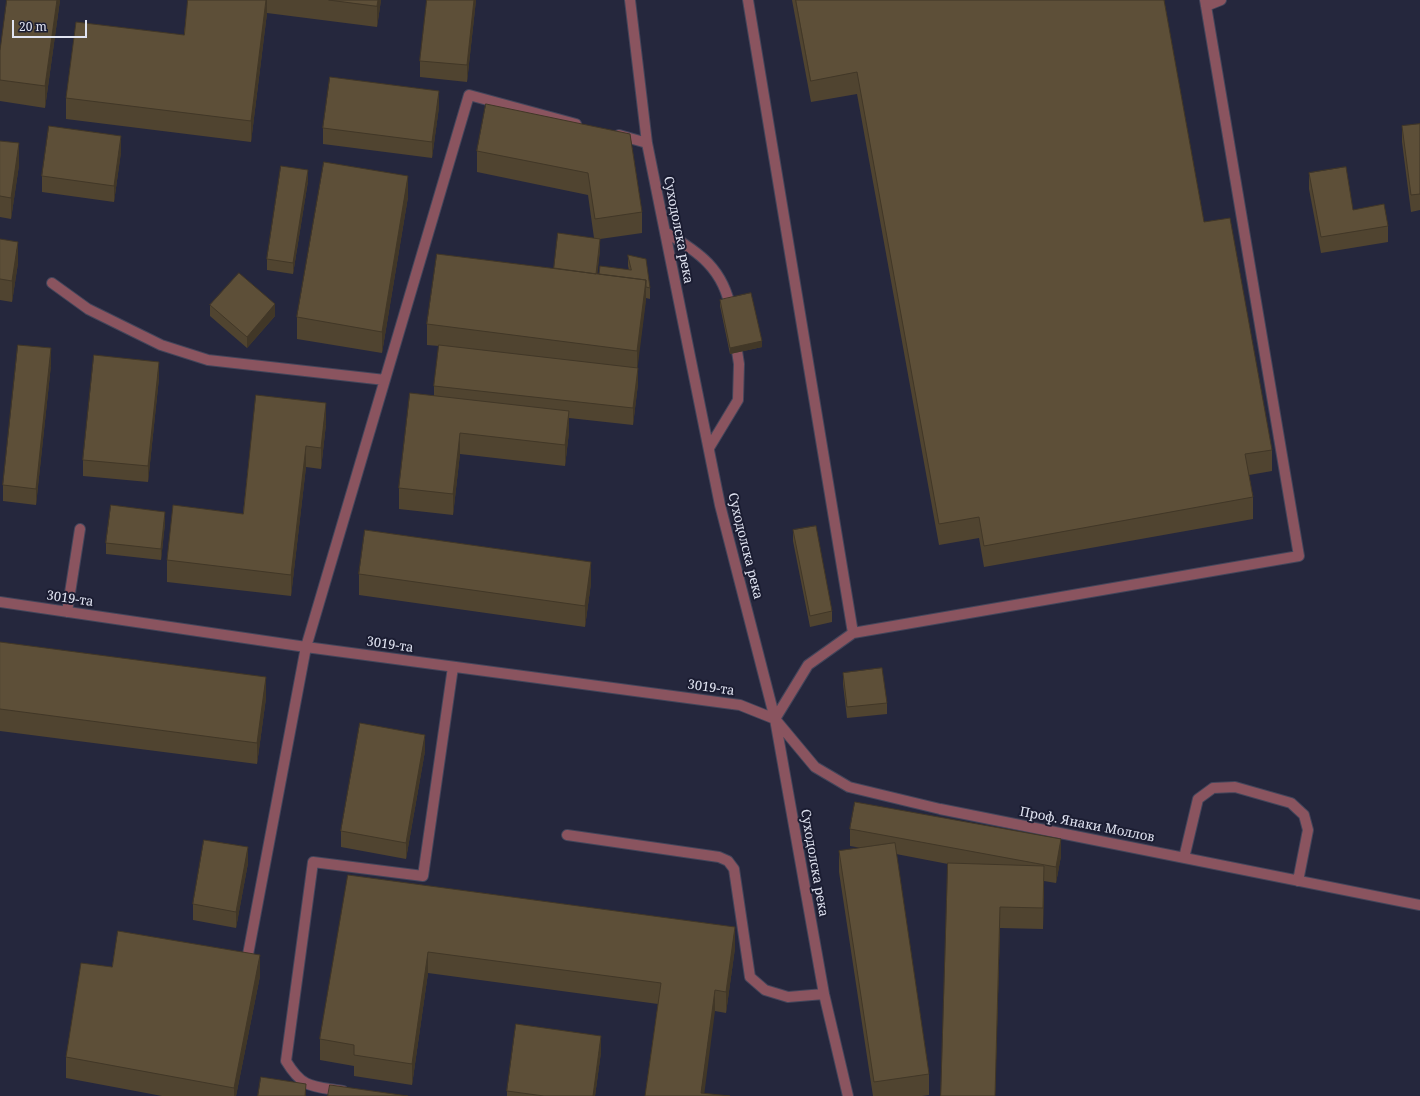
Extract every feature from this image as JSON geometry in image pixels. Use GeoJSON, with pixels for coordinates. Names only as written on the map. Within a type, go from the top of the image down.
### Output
{"type":"FeatureCollection","features":[{"type":"Feature","properties":{"kind":"street","name":"Суходолска река"},"geometry":{"type":"LineString","coordinates":[[630,0],[647,142],[720,505],[775,719],[824,994],[848,1096]]}},
{"type":"Feature","properties":{"kind":"street"},"geometry":{"type":"LineString","coordinates":[[748,0],[853,633]]}},
{"type":"Feature","properties":{"kind":"street"},"geometry":{"type":"LineString","coordinates":[[775,719],[808,665],[853,633],[1299,556],[1206,3],[1221,0]]}},
{"type":"Feature","properties":{"kind":"street"},"geometry":{"type":"LineString","coordinates":[[246,965],[306,647],[469,95],[587,127]]}},
{"type":"Feature","properties":{"kind":"street"},"geometry":{"type":"LineString","coordinates":[[610,133],[647,142]]}},
{"type":"Feature","properties":{"kind":"street"},"geometry":{"type":"LineString","coordinates":[[665,232],[692,248],[711,264],[728,293],[739,364],[738,400],[709,448]]}},
{"type":"Feature","properties":{"kind":"street"},"geometry":{"type":"LineString","coordinates":[[52,283],[88,308],[161,345],[208,360],[385,380]]}},
{"type":"Feature","properties":{"kind":"street"},"geometry":{"type":"LineString","coordinates":[[67,612],[80,529]]}},
{"type":"Feature","properties":{"kind":"street","name":"3019-та"},"geometry":{"type":"LineString","coordinates":[[0,602],[306,647],[740,705],[775,719]]}},
{"type":"Feature","properties":{"kind":"street"},"geometry":{"type":"LineString","coordinates":[[357,1094],[306,1085],[295,1076],[286,1061],[313,862],[423,876],[453,667]]}},
{"type":"Feature","properties":{"kind":"street","name":"Проф. Янаки Моллов"},"geometry":{"type":"LineString","coordinates":[[775,719],[815,767],[849,786],[940,809],[1420,905]]}},
{"type":"Feature","properties":{"kind":"street"},"geometry":{"type":"LineString","coordinates":[[1184,858],[1198,799],[1214,788],[1235,787],[1291,803],[1304,815],[1308,830],[1298,881]]}},
{"type":"Feature","properties":{"kind":"street"},"geometry":{"type":"LineString","coordinates":[[567,835],[719,857],[728,861],[734,869],[750,977],[765,990],[788,997],[824,994]]}},
{"type":"Feature","properties":{"kind":"building"},"geometry":{"type":"Polygon","coordinates":[[[7,0],[57,0],[45,86],[0,80],[0,51],[7,0]]]}},
{"type":"Feature","properties":{"kind":"building"},"geometry":{"type":"Polygon","coordinates":[[[188,0],[266,0],[251,121],[66,98],[76,22],[184,35],[188,0]]]}},
{"type":"Feature","properties":{"kind":"building"},"geometry":{"type":"Polygon","coordinates":[[[329,0],[378,0],[377,6],[329,0]]]}},
{"type":"Feature","properties":{"kind":"building"},"geometry":{"type":"Polygon","coordinates":[[[427,0],[474,0],[467,65],[420,61],[427,0]]]}},
{"type":"Feature","properties":{"kind":"building"},"geometry":{"type":"Polygon","coordinates":[[[796,0],[1164,0],[1204,222],[1230,218],[1272,450],[1245,454],[1253,497],[984,546],[979,517],[939,524],[857,72],[811,81],[796,0]]]}},
{"type":"Feature","properties":{"kind":"building"},"geometry":{"type":"Polygon","coordinates":[[[330,77],[439,91],[432,142],[323,128],[330,77]]]}},
{"type":"Feature","properties":{"kind":"building"},"geometry":{"type":"Polygon","coordinates":[[[486,104],[630,134],[642,212],[595,219],[588,173],[477,151],[486,104]]]}},
{"type":"Feature","properties":{"kind":"building"},"geometry":{"type":"Polygon","coordinates":[[[1420,124],[1420,194],[1411,195],[1402,126],[1420,124]]]}},
{"type":"Feature","properties":{"kind":"building"},"geometry":{"type":"Polygon","coordinates":[[[49,126],[121,136],[114,186],[42,176],[49,126]]]}},
{"type":"Feature","properties":{"kind":"building"},"geometry":{"type":"Polygon","coordinates":[[[0,141],[19,143],[11,198],[0,196],[0,141]]]}},
{"type":"Feature","properties":{"kind":"building"},"geometry":{"type":"Polygon","coordinates":[[[324,162],[408,176],[382,332],[297,317],[324,162]]]}},
{"type":"Feature","properties":{"kind":"building"},"geometry":{"type":"Polygon","coordinates":[[[281,166],[308,170],[293,263],[267,259],[281,166]]]}},
{"type":"Feature","properties":{"kind":"building"},"geometry":{"type":"Polygon","coordinates":[[[1346,167],[1353,210],[1384,204],[1388,226],[1321,237],[1309,173],[1346,167]]]}},
{"type":"Feature","properties":{"kind":"building"},"geometry":{"type":"Polygon","coordinates":[[[558,233],[600,239],[596,274],[554,268],[558,233]]]}},
{"type":"Feature","properties":{"kind":"building"},"geometry":{"type":"Polygon","coordinates":[[[0,239],[18,242],[12,281],[0,279],[0,239]]]}},
{"type":"Feature","properties":{"kind":"building"},"geometry":{"type":"Polygon","coordinates":[[[437,254],[646,280],[637,351],[427,324],[437,254]]]}},
{"type":"Feature","properties":{"kind":"building"},"geometry":{"type":"Polygon","coordinates":[[[628,255],[646,259],[650,288],[646,287],[646,280],[599,274],[600,266],[631,270],[628,255]]]}},
{"type":"Feature","properties":{"kind":"building"},"geometry":{"type":"Polygon","coordinates":[[[239,273],[275,304],[247,337],[210,305],[239,273]]]}},
{"type":"Feature","properties":{"kind":"building"},"geometry":{"type":"Polygon","coordinates":[[[751,293],[762,341],[730,348],[720,300],[751,293]]]}},
{"type":"Feature","properties":{"kind":"building"},"geometry":{"type":"Polygon","coordinates":[[[18,345],[51,348],[36,489],[3,485],[18,345]]]}},
{"type":"Feature","properties":{"kind":"building"},"geometry":{"type":"Polygon","coordinates":[[[439,345],[638,368],[633,408],[434,386],[439,345]]]}},
{"type":"Feature","properties":{"kind":"building"},"geometry":{"type":"Polygon","coordinates":[[[94,355],[159,362],[148,466],[83,460],[94,355]]]}},
{"type":"Feature","properties":{"kind":"building"},"geometry":{"type":"Polygon","coordinates":[[[410,393],[569,411],[565,445],[460,433],[453,494],[399,488],[410,393]]]}},
{"type":"Feature","properties":{"kind":"building"},"geometry":{"type":"Polygon","coordinates":[[[256,395],[326,403],[321,448],[306,446],[291,575],[167,560],[173,505],[243,514],[256,395]]]}},
{"type":"Feature","properties":{"kind":"building"},"geometry":{"type":"Polygon","coordinates":[[[111,505],[165,512],[161,549],[106,543],[111,505]]]}},
{"type":"Feature","properties":{"kind":"building"},"geometry":{"type":"Polygon","coordinates":[[[816,526],[832,611],[810,616],[793,530],[816,526]]]}},
{"type":"Feature","properties":{"kind":"building"},"geometry":{"type":"Polygon","coordinates":[[[365,530],[591,562],[585,606],[359,574],[365,530]]]}},
{"type":"Feature","properties":{"kind":"building"},"geometry":{"type":"Polygon","coordinates":[[[0,642],[266,677],[257,743],[0,709],[0,642]]]}},
{"type":"Feature","properties":{"kind":"building"},"geometry":{"type":"Polygon","coordinates":[[[882,668],[887,703],[847,707],[843,673],[882,668]]]}},
{"type":"Feature","properties":{"kind":"building"},"geometry":{"type":"Polygon","coordinates":[[[360,723],[425,735],[406,843],[341,831],[360,723]]]}},
{"type":"Feature","properties":{"kind":"building"},"geometry":{"type":"Polygon","coordinates":[[[855,802],[1061,839],[1056,867],[850,829],[855,802]]]}},
{"type":"Feature","properties":{"kind":"building"},"geometry":{"type":"Polygon","coordinates":[[[204,840],[248,847],[236,912],[193,904],[204,840]]]}},
{"type":"Feature","properties":{"kind":"building"},"geometry":{"type":"Polygon","coordinates":[[[895,843],[929,1074],[874,1082],[839,851],[895,843]]]}},
{"type":"Feature","properties":{"kind":"building"},"geometry":{"type":"Polygon","coordinates":[[[948,863],[1044,866],[1043,908],[1000,907],[995,1096],[941,1096],[948,863]]]}},
{"type":"Feature","properties":{"kind":"building"},"geometry":{"type":"Polygon","coordinates":[[[348,875],[735,927],[726,992],[715,990],[701,1093],[730,1096],[645,1096],[661,983],[428,952],[412,1064],[354,1055],[354,1045],[320,1039],[348,875]]]}},
{"type":"Feature","properties":{"kind":"building"},"geometry":{"type":"Polygon","coordinates":[[[118,931],[260,955],[234,1088],[66,1057],[81,963],[112,967],[118,931]]]}},
{"type":"Feature","properties":{"kind":"building"},"geometry":{"type":"Polygon","coordinates":[[[516,1024],[601,1036],[593,1096],[544,1096],[507,1091],[516,1024]]]}},
{"type":"Feature","properties":{"kind":"building"},"geometry":{"type":"Polygon","coordinates":[[[261,1077],[306,1084],[305,1096],[258,1096],[261,1077]]]}},
{"type":"Feature","properties":{"kind":"building"},"geometry":{"type":"Polygon","coordinates":[[[330,1085],[408,1096],[328,1096],[330,1085]]]}}]}
